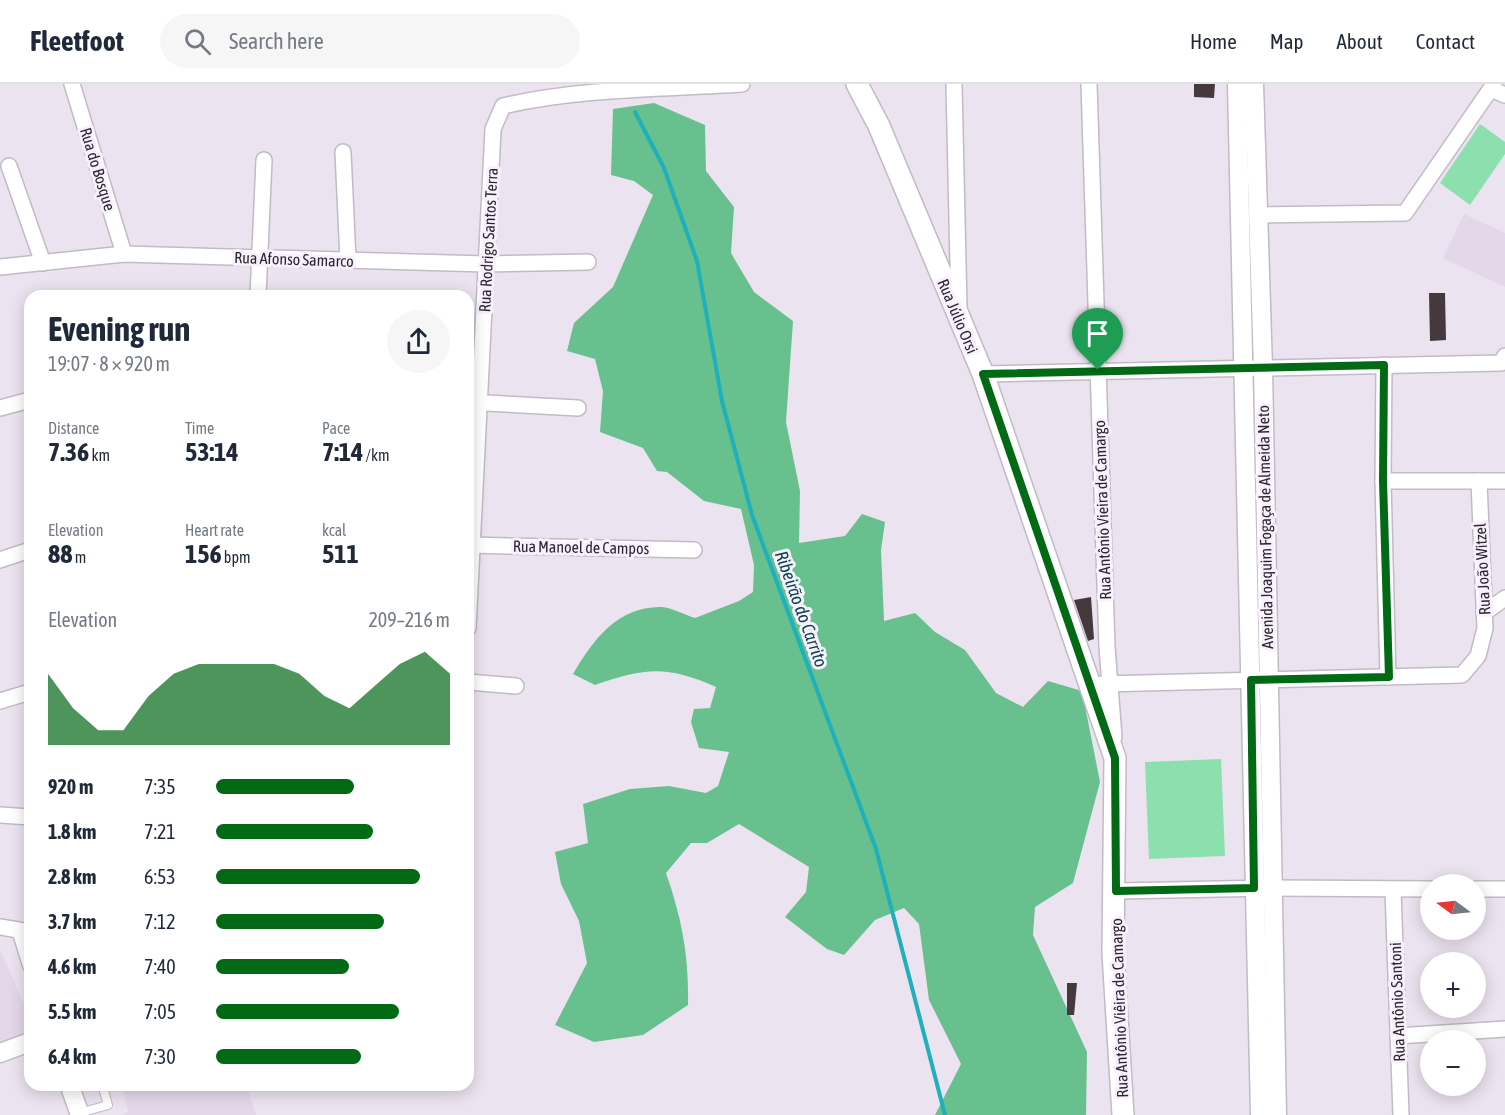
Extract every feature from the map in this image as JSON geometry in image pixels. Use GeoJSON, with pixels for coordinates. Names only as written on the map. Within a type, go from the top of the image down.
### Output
{"type":"FeatureCollection","features":[{"type":"Feature","properties":{"kind":"main road","name":"Rua Júlio Orsi"},"geometry":{"type":"LineString","coordinates":[[857,84],[879,126],[983,374],[1095,679],[1115,758]]}},
{"type":"Feature","properties":{"kind":"main road","name":"Rua Antônio Viêira de Camargo"},"geometry":{"type":"LineString","coordinates":[[1115,758],[1116,891],[1113,953],[1124,1115]]}},
{"type":"Feature","properties":{"kind":"street","name":"Rua do Bosque"},"geometry":{"type":"LineString","coordinates":[[72,84],[124,254]]}},
{"type":"Feature","properties":{"kind":"street"},"geometry":{"type":"LineString","coordinates":[[534,84],[546,96]]}},
{"type":"Feature","properties":{"kind":"street","name":"Rua Rodrigo Santos Terra"},"geometry":{"type":"LineString","coordinates":[[474,402],[486,264],[493,129],[503,106],[546,96],[742,84]]}},
{"type":"Feature","properties":{"kind":"street"},"geometry":{"type":"LineString","coordinates":[[954,84],[959,318]]}},
{"type":"Feature","properties":{"kind":"street","name":"Rua Antônio Vieira de Camargo"},"geometry":{"type":"LineString","coordinates":[[1089,84],[1107,647],[1095,679]]}},
{"type":"Feature","properties":{"kind":"street","name":"Avenida Joaquim Fogaça de Almeida Neto"},"geometry":{"type":"LineString","coordinates":[[1237,84],[1242,369],[1259,680]]}},
{"type":"Feature","properties":{"kind":"street","name":"Avenida Joaquim Fogaça de Almeida Neto"},"geometry":{"type":"LineString","coordinates":[[1254,84],[1263,368],[1259,680],[1263,888],[1260,1115]]}},
{"type":"Feature","properties":{"kind":"street"},"geometry":{"type":"LineString","coordinates":[[1259,215],[1405,213],[1497,89]]}},
{"type":"Feature","properties":{"kind":"street"},"geometry":{"type":"LineString","coordinates":[[343,152],[348,260]]}},
{"type":"Feature","properties":{"kind":"street"},"geometry":{"type":"LineString","coordinates":[[258,290],[264,160]]}},
{"type":"Feature","properties":{"kind":"street"},"geometry":{"type":"LineString","coordinates":[[9,166],[43,263]]}},
{"type":"Feature","properties":{"kind":"street","name":"Rua Afonso Samarco"},"geometry":{"type":"LineString","coordinates":[[0,267],[124,254],[486,264],[588,262]]}},
{"type":"Feature","properties":{"kind":"street"},"geometry":{"type":"LineString","coordinates":[[983,374],[1242,369],[1503,360]]}},
{"type":"Feature","properties":{"kind":"street"},"geometry":{"type":"LineString","coordinates":[[1107,647],[1095,679],[1259,680],[1389,677],[1383,481],[1384,365]]}},
{"type":"Feature","properties":{"kind":"street"},"geometry":{"type":"LineString","coordinates":[[0,408],[24,402]]}},
{"type":"Feature","properties":{"kind":"street"},"geometry":{"type":"LineString","coordinates":[[474,402],[578,408]]}},
{"type":"Feature","properties":{"kind":"street"},"geometry":{"type":"LineString","coordinates":[[1383,481],[1505,481]]}},
{"type":"Feature","properties":{"kind":"street","name":"Rua João Witzel"},"geometry":{"type":"LineString","coordinates":[[1389,677],[1462,675],[1478,656],[1485,628],[1479,481]]}},
{"type":"Feature","properties":{"kind":"street","name":"Rua Manoel de Campos"},"geometry":{"type":"LineString","coordinates":[[474,545],[694,550]]}},
{"type":"Feature","properties":{"kind":"street"},"geometry":{"type":"LineString","coordinates":[[0,560],[24,552]]}},
{"type":"Feature","properties":{"kind":"street"},"geometry":{"type":"LineString","coordinates":[[1484,613],[1505,598]]}},
{"type":"Feature","properties":{"kind":"street"},"geometry":{"type":"LineString","coordinates":[[474,682],[516,686]]}},
{"type":"Feature","properties":{"kind":"street"},"geometry":{"type":"LineString","coordinates":[[0,701],[24,694]]}},
{"type":"Feature","properties":{"kind":"street"},"geometry":{"type":"LineString","coordinates":[[0,815],[24,817]]}},
{"type":"Feature","properties":{"kind":"street"},"geometry":{"type":"LineString","coordinates":[[1116,891],[1263,888],[1420,890]]}},
{"type":"Feature","properties":{"kind":"street","name":"Avenida Joaquim Fogaça de Almeida Neto"},"geometry":{"type":"LineString","coordinates":[[1263,888],[1277,1115]]}},
{"type":"Feature","properties":{"kind":"street"},"geometry":{"type":"LineString","coordinates":[[1486,889],[1505,889]]}},
{"type":"Feature","properties":{"kind":"street","name":"Rua Antônio Santoni"},"geometry":{"type":"LineString","coordinates":[[1393,890],[1401,1115]]}},
{"type":"Feature","properties":{"kind":"street"},"geometry":{"type":"LineString","coordinates":[[0,927],[24,931]]}},
{"type":"Feature","properties":{"kind":"street"},"geometry":{"type":"LineString","coordinates":[[1398,1036],[1505,1029]]}},
{"type":"Feature","properties":{"kind":"street"},"geometry":{"type":"LineString","coordinates":[[0,1053],[24,1044]]}},
{"type":"Feature","properties":{"kind":"street"},"geometry":{"type":"LineString","coordinates":[[72,1091],[80,1114]]}},
{"type":"Feature","properties":{"kind":"lane"},"geometry":{"type":"LineString","coordinates":[[80,1114],[108,1106],[104,1091]]}},
{"type":"Feature","properties":{"kind":"shaded area"},"geometry":{"type":"Polygon","coordinates":[[[1464,214],[1505,233],[1505,287],[1443,258],[1464,214]]]}},
{"type":"Feature","properties":{"kind":"shaded area"},"geometry":{"type":"Polygon","coordinates":[[[0,949],[24,1004],[24,1035],[0,1043],[0,949]]]}},
{"type":"Feature","properties":{"kind":"shaded area"},"geometry":{"type":"Polygon","coordinates":[[[123,1091],[248,1091],[256,1115],[122,1115],[128,1112],[123,1091]]]}},
{"type":"Feature","properties":{"kind":"green space"},"geometry":{"type":"Polygon","coordinates":[[[654,103],[705,125],[706,171],[734,207],[731,253],[754,292],[793,321],[786,422],[800,491],[799,543],[845,536],[862,514],[885,522],[881,550],[884,621],[915,613],[935,632],[965,650],[996,693],[1023,707],[1048,681],[1082,691],[1100,782],[1073,883],[1035,907],[1033,935],[1087,1052],[1086,1115],[935,1115],[961,1064],[929,1000],[919,924],[904,908],[875,920],[844,955],[827,949],[785,917],[806,892],[809,867],[739,824],[707,843],[691,843],[666,873],[683,938],[688,1005],[643,1035],[594,1042],[555,1025],[587,963],[579,921],[561,884],[555,852],[588,843],[583,804],[630,789],[669,786],[706,793],[718,786],[729,752],[699,748],[691,722],[694,709],[710,708],[716,687],[669,672],[642,672],[595,685],[573,674],[598,638],[619,619],[631,613],[645,608],[664,607],[695,618],[739,601],[753,592],[754,565],[741,509],[704,501],[667,472],[657,471],[643,448],[600,432],[603,391],[595,359],[567,351],[574,323],[613,287],[653,195],[634,181],[611,175],[613,109],[654,103]]]}},
{"type":"Feature","properties":{"kind":"green space"},"geometry":{"type":"Polygon","coordinates":[[[1480,124],[1505,142],[1505,154],[1470,205],[1440,183],[1480,124]]]}},
{"type":"Feature","properties":{"kind":"green space"},"geometry":{"type":"Polygon","coordinates":[[[1221,759],[1225,856],[1149,859],[1145,762],[1221,759]]]}},
{"type":"Feature","properties":{"kind":"building"},"geometry":{"type":"Polygon","coordinates":[[[1194,84],[1215,84],[1214,98],[1194,97],[1194,84]]]}},
{"type":"Feature","properties":{"kind":"building"},"geometry":{"type":"Polygon","coordinates":[[[1429,293],[1445,293],[1446,340],[1430,341],[1429,293]]]}},
{"type":"Feature","properties":{"kind":"building"},"geometry":{"type":"Polygon","coordinates":[[[1091,597],[1094,639],[1088,641],[1074,600],[1091,597]]]}},
{"type":"Feature","properties":{"kind":"building"},"geometry":{"type":"Polygon","coordinates":[[[1067,983],[1077,983],[1074,1015],[1067,1015],[1067,983]]]}},
{"type":"Feature","properties":{"kind":"waterway","name":"Ribeirão do Carrito"},"geometry":{"type":"LineString","coordinates":[[635,112],[664,168],[697,261],[722,401],[752,515],[876,849],[945,1115]]}},
{"type":"Feature","properties":{"kind":"route"},"geometry":{"type":"LineString","coordinates":[[1384,365],[1383,481],[1389,677],[1251,680],[1254,888],[1116,891],[1115,758],[1109,735],[983,374],[1098,370],[1384,365]]}}]}
